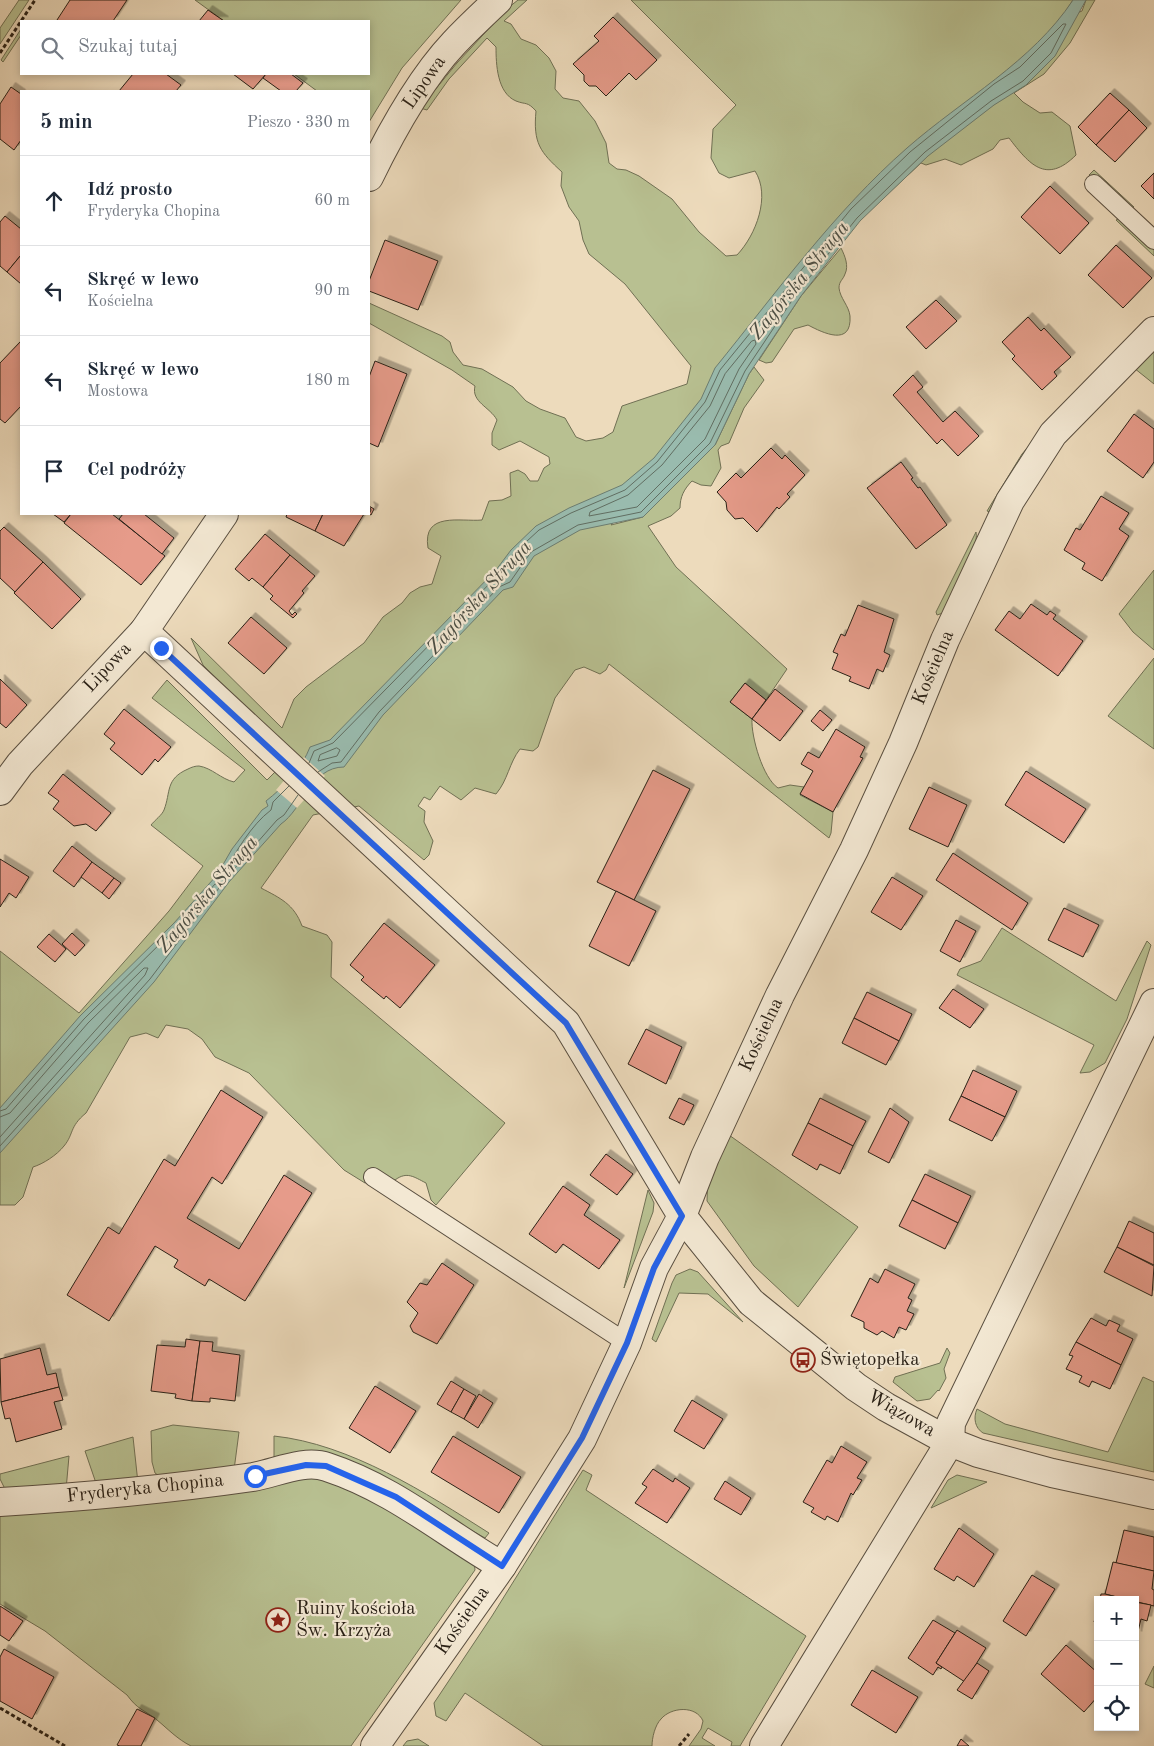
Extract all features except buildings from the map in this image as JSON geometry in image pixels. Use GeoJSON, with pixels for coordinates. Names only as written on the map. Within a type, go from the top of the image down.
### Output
{"type":"FeatureCollection","features":[{"type":"Feature","properties":{"kind":"street","name":"Lipowa"},"geometry":{"type":"LineString","coordinates":[[370,175],[389,136],[430,75],[452,45],[498,0]]}},
{"type":"Feature","properties":{"kind":"street","name":"Kościelna"},"geometry":{"type":"LineString","coordinates":[[375,1746],[502,1566],[582,1438],[627,1343],[654,1268],[682,1216],[705,1157],[780,995],[854,850],[903,743],[945,640],[1010,501],[1053,434],[1154,331]]}},
{"type":"Feature","properties":{"kind":"street","name":"Lipowa"},"geometry":{"type":"LineString","coordinates":[[0,791],[20,764],[144,631],[223,515]]}},
{"type":"Feature","properties":{"kind":"street","name":"Wiązowa"},"geometry":{"type":"LineString","coordinates":[[144,631],[566,1023],[682,1216],[751,1302],[856,1387],[886,1407],[950,1442],[978,1453],[1052,1473],[1154,1495]]}},
{"type":"Feature","properties":{"kind":"street"},"geometry":{"type":"LineString","coordinates":[[764,1746],[950,1442],[951,1422],[1154,1003]]}},
{"type":"Feature","properties":{"kind":"street","name":"Fryderyka Chopina"},"geometry":{"type":"LineString","coordinates":[[0,1502],[150,1490],[255,1476],[306,1465],[326,1466],[396,1497],[502,1566]]}},
{"type":"Feature","properties":{"kind":"lane"},"geometry":{"type":"LineString","coordinates":[[1094,184],[1154,240]]}},
{"type":"Feature","properties":{"kind":"lane"},"geometry":{"type":"LineString","coordinates":[[373,1177],[627,1343]]}},
{"type":"Feature","properties":{"kind":"path"},"geometry":{"type":"LineString","coordinates":[[22,20],[35,0]]}},
{"type":"Feature","properties":{"kind":"path"},"geometry":{"type":"LineString","coordinates":[[0,53],[20,23]]}},
{"type":"Feature","properties":{"kind":"path"},"geometry":{"type":"LineString","coordinates":[[0,1708],[65,1746]]}},
{"type":"Feature","properties":{"kind":"path"},"geometry":{"type":"LineString","coordinates":[[678,1746],[689,1734]]}},
{"type":"Feature","properties":{"kind":"green space"},"geometry":{"type":"Polygon","coordinates":[[[19,0],[29,0],[0,44],[0,28],[19,0]]]}},
{"type":"Feature","properties":{"kind":"green space"},"geometry":{"type":"Polygon","coordinates":[[[195,0],[461,0],[402,68],[370,120],[370,90],[316,90],[295,75],[370,75],[370,20],[223,20],[195,0]]]}},
{"type":"Feature","properties":{"kind":"green space"},"geometry":{"type":"Polygon","coordinates":[[[518,0],[527,0],[504,21],[511,24],[521,39],[536,45],[549,58],[556,71],[555,89],[563,98],[579,101],[595,121],[606,143],[609,163],[617,169],[626,170],[639,176],[672,199],[699,232],[726,256],[737,255],[750,237],[759,215],[762,192],[760,181],[755,171],[729,178],[719,173],[711,158],[713,129],[736,105],[631,0],[1073,0],[1060,20],[1082,11],[1086,0],[1095,0],[1070,43],[1044,74],[1014,93],[1023,102],[1040,113],[1052,112],[1070,126],[1076,155],[1056,169],[1047,170],[1039,168],[1024,156],[1009,138],[1000,140],[993,149],[961,165],[945,159],[926,165],[921,163],[853,226],[611,525],[643,517],[715,445],[754,367],[764,380],[744,408],[729,443],[721,446],[718,450],[721,468],[711,486],[701,485],[692,481],[683,493],[680,508],[671,516],[648,526],[676,567],[787,669],[766,700],[745,683],[730,702],[752,719],[759,756],[767,776],[773,783],[778,788],[790,785],[804,787],[800,795],[833,812],[829,838],[609,664],[606,670],[600,674],[584,667],[575,670],[555,698],[538,747],[533,751],[520,749],[496,794],[475,788],[461,800],[440,786],[430,800],[424,797],[418,806],[425,811],[424,822],[433,841],[429,855],[424,860],[359,806],[313,815],[261,888],[291,907],[302,926],[327,935],[332,942],[331,977],[505,1123],[436,1205],[431,1200],[426,1183],[414,1177],[407,1175],[395,1180],[370,1174],[365,1183],[344,1170],[249,1073],[215,1057],[202,1039],[188,1029],[166,1025],[158,1038],[146,1033],[130,1037],[86,1113],[74,1126],[64,1146],[50,1159],[33,1167],[23,1197],[15,1205],[0,1205],[0,951],[79,1013],[169,911],[203,866],[151,825],[164,810],[172,782],[181,773],[196,766],[208,769],[234,782],[245,770],[152,698],[167,680],[267,780],[293,754],[203,665],[191,638],[282,728],[294,699],[306,687],[364,643],[383,617],[402,603],[410,593],[420,587],[432,584],[441,556],[428,548],[428,536],[431,528],[437,523],[445,521],[482,520],[489,501],[502,500],[511,496],[510,473],[518,470],[525,474],[530,481],[538,481],[544,468],[550,464],[549,457],[520,441],[499,450],[492,445],[492,433],[497,420],[478,400],[475,386],[452,370],[370,324],[370,303],[442,336],[450,342],[453,352],[463,365],[482,369],[513,387],[526,401],[540,409],[565,418],[576,437],[586,441],[603,438],[613,432],[622,406],[687,384],[691,366],[625,284],[589,254],[583,240],[579,221],[569,207],[561,186],[562,172],[548,159],[537,139],[536,111],[528,104],[516,101],[510,97],[501,85],[497,69],[496,47],[487,38],[449,79],[427,110],[420,108],[457,63],[494,23],[494,19],[518,0]]]}},
{"type":"Feature","properties":{"kind":"green space"},"geometry":{"type":"Polygon","coordinates":[[[20,31],[20,36],[3,62],[1,60],[20,31]]]}},
{"type":"Feature","properties":{"kind":"green space"},"geometry":{"type":"Polygon","coordinates":[[[1094,170],[1134,207],[1129,209],[1117,202],[1089,175],[1094,170]]]}},
{"type":"Feature","properties":{"kind":"green space"},"geometry":{"type":"Polygon","coordinates":[[[1120,218],[1154,249],[1154,256],[1116,220],[1120,218]]]}},
{"type":"Feature","properties":{"kind":"green space"},"geometry":{"type":"Polygon","coordinates":[[[841,248],[847,264],[839,288],[850,316],[846,332],[842,335],[828,334],[808,325],[794,329],[772,362],[766,363],[759,360],[801,296],[841,248]]]}},
{"type":"Feature","properties":{"kind":"green space"},"geometry":{"type":"Polygon","coordinates":[[[1154,343],[1154,384],[1134,368],[1154,343]]]}},
{"type":"Feature","properties":{"kind":"green space"},"geometry":{"type":"Polygon","coordinates":[[[1034,440],[990,512],[987,511],[1022,454],[1034,440]]]}},
{"type":"Feature","properties":{"kind":"green space"},"geometry":{"type":"Polygon","coordinates":[[[976,532],[974,550],[970,561],[943,613],[937,615],[936,612],[976,532]]]}},
{"type":"Feature","properties":{"kind":"green space"},"geometry":{"type":"Polygon","coordinates":[[[1154,570],[1154,650],[1133,632],[1119,614],[1154,570]]]}},
{"type":"Feature","properties":{"kind":"green space"},"geometry":{"type":"Polygon","coordinates":[[[1154,658],[1154,749],[1108,716],[1154,658]]]}},
{"type":"Feature","properties":{"kind":"green space"},"geometry":{"type":"Polygon","coordinates":[[[1002,928],[1116,1001],[1147,941],[1151,945],[1127,1019],[1105,1063],[1090,1072],[1080,1073],[1094,1045],[957,975],[960,969],[981,961],[1002,928]]]}},
{"type":"Feature","properties":{"kind":"green space"},"geometry":{"type":"Polygon","coordinates":[[[729,1135],[858,1227],[798,1307],[754,1266],[707,1201],[708,1173],[729,1135]]]}},
{"type":"Feature","properties":{"kind":"green space"},"geometry":{"type":"Polygon","coordinates":[[[648,1190],[654,1203],[653,1212],[624,1288],[648,1190]]]}},
{"type":"Feature","properties":{"kind":"green space"},"geometry":{"type":"Polygon","coordinates":[[[690,1269],[698,1272],[743,1322],[708,1294],[679,1293],[656,1342],[652,1339],[672,1283],[676,1275],[690,1269]]]}},
{"type":"Feature","properties":{"kind":"green space"},"geometry":{"type":"Polygon","coordinates":[[[947,1348],[950,1353],[944,1369],[946,1378],[939,1391],[930,1399],[917,1401],[893,1382],[895,1377],[940,1363],[947,1348]]]}},
{"type":"Feature","properties":{"kind":"green space"},"geometry":{"type":"Polygon","coordinates":[[[1143,1377],[1154,1382],[1154,1472],[983,1433],[976,1423],[977,1409],[1005,1424],[1108,1452],[1143,1377]]]}},
{"type":"Feature","properties":{"kind":"green space"},"geometry":{"type":"Polygon","coordinates":[[[173,1425],[239,1432],[234,1470],[165,1480],[155,1473],[152,1462],[151,1431],[173,1425]]]}},
{"type":"Feature","properties":{"kind":"green space"},"geometry":{"type":"Polygon","coordinates":[[[274,1436],[331,1449],[386,1472],[440,1502],[489,1533],[485,1538],[427,1505],[274,1464],[274,1436]]]}},
{"type":"Feature","properties":{"kind":"green space"},"geometry":{"type":"Polygon","coordinates":[[[133,1437],[138,1483],[97,1486],[85,1451],[133,1437]]]}},
{"type":"Feature","properties":{"kind":"green space"},"geometry":{"type":"Polygon","coordinates":[[[69,1456],[66,1490],[8,1495],[0,1479],[0,1474],[69,1456]]]}},
{"type":"Feature","properties":{"kind":"green space"},"geometry":{"type":"Polygon","coordinates":[[[583,1470],[592,1475],[586,1490],[806,1636],[740,1746],[731,1746],[732,1742],[708,1728],[702,1738],[715,1746],[689,1746],[701,1729],[703,1721],[695,1712],[689,1710],[677,1710],[665,1715],[654,1732],[652,1746],[543,1746],[465,1693],[446,1721],[436,1716],[434,1703],[492,1616],[583,1470]]]}},
{"type":"Feature","properties":{"kind":"green space"},"geometry":{"type":"Polygon","coordinates":[[[311,1472],[358,1488],[474,1561],[475,1570],[351,1746],[191,1746],[138,1707],[127,1695],[45,1631],[0,1604],[0,1509],[311,1472]]]}},
{"type":"Feature","properties":{"kind":"green space"},"geometry":{"type":"Polygon","coordinates":[[[957,1475],[987,1482],[931,1508],[948,1480],[957,1475]]]}},
{"type":"Feature","properties":{"kind":"green space"},"geometry":{"type":"Polygon","coordinates":[[[1154,1666],[1154,1688],[1145,1684],[1154,1666]]]}},
{"type":"Feature","properties":{"kind":"green space"},"geometry":{"type":"Polygon","coordinates":[[[418,1739],[429,1746],[403,1746],[407,1741],[418,1739]]]}},
{"type":"Feature","properties":{"kind":"water","name":"Zagórska Struga"},"geometry":{"type":"Polygon","coordinates":[[[1073,0],[1086,0],[1055,56],[1026,85],[994,105],[928,156],[860,221],[801,296],[749,374],[715,445],[643,517],[580,530],[534,556],[513,587],[503,590],[383,715],[344,767],[333,769],[315,781],[289,817],[229,882],[154,982],[0,1153],[0,1108],[80,1016],[174,923],[217,875],[232,849],[262,810],[268,806],[266,801],[292,777],[307,755],[310,747],[330,740],[496,570],[511,550],[536,526],[569,508],[622,485],[654,458],[701,399],[715,368],[830,226],[880,173],[907,148],[996,79],[1038,42],[1073,0]]]}},
{"type":"Feature","properties":{"kind":"pier"},"geometry":{"type":"Polygon","coordinates":[[[304,757],[325,776],[297,808],[276,790],[304,757]]]}},
{"type":"Feature","properties":{"kind":"place","name":"Świętopełka"},"geometry":{"type":"Point","coordinates":[803,1360]}},
{"type":"Feature","properties":{"kind":"place","name":"Ruiny kościoła Św. Krzyża"},"geometry":{"type":"Point","coordinates":[278,1620]}},
{"type":"Feature","properties":{"kind":"route"},"geometry":{"type":"LineString","coordinates":[[161,648],[476,937],[566,1023],[682,1216],[654,1268],[627,1343],[582,1438],[502,1566],[396,1497],[326,1466],[306,1465],[255,1476]]}}]}
